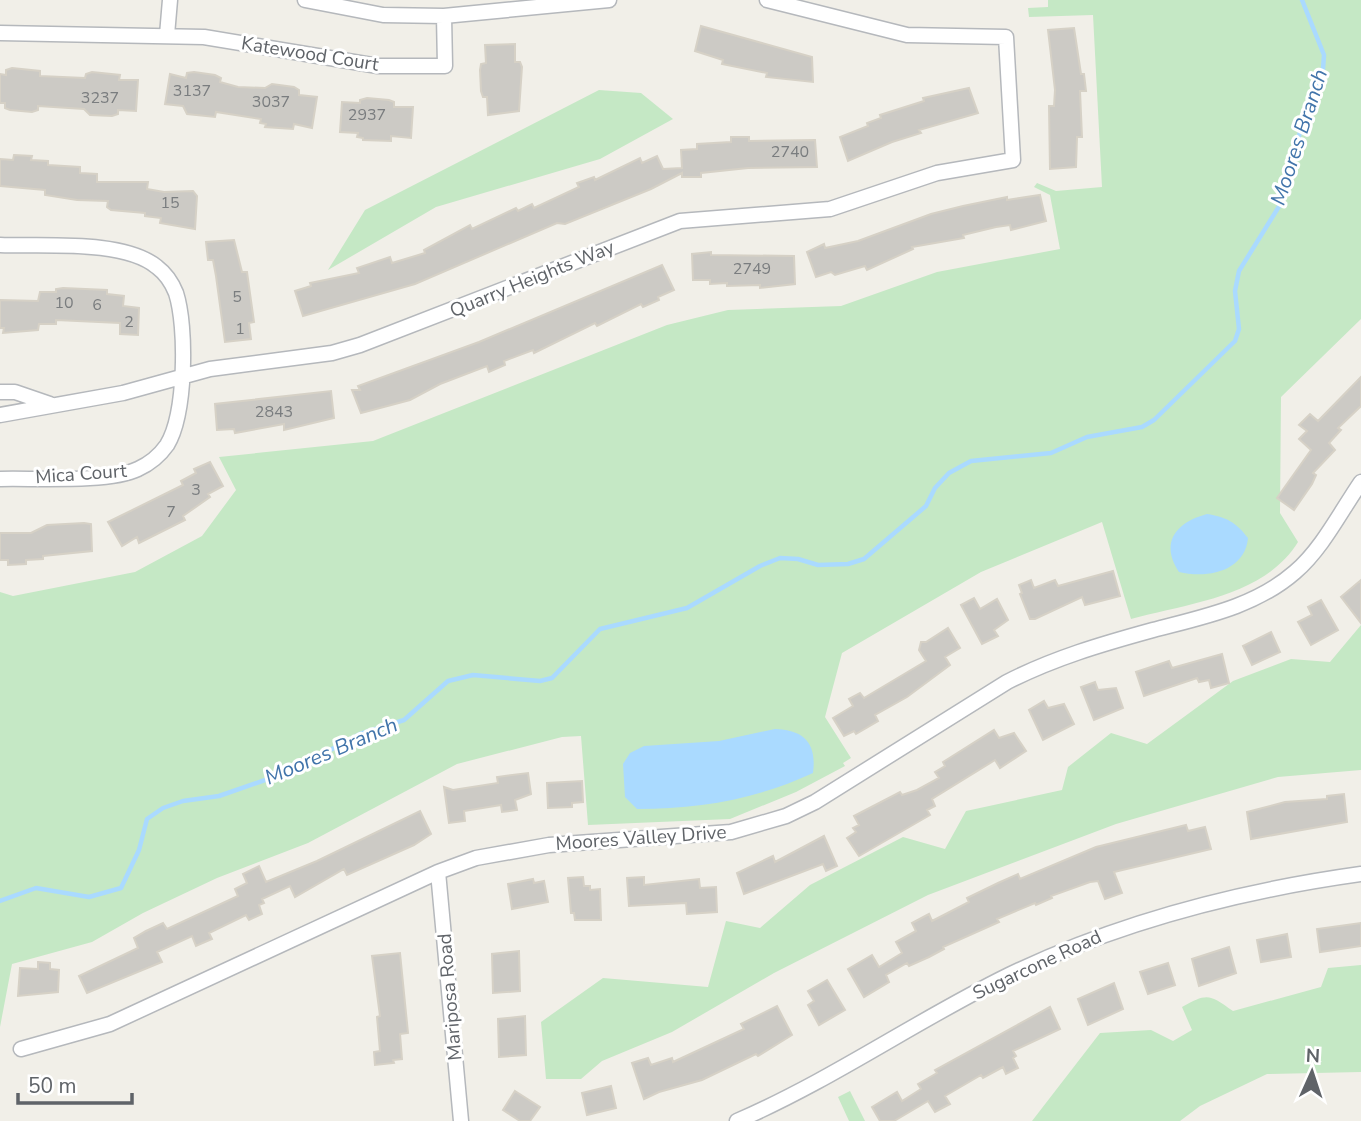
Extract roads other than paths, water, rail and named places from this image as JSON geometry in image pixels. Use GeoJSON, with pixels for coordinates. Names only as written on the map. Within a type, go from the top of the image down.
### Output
{"type":"FeatureCollection","features":[{"type":"Feature","properties":{"kind":"street"},"geometry":{"type":"LineString","coordinates":[[167,35],[170,0]]}},
{"type":"Feature","properties":{"kind":"street"},"geometry":{"type":"LineString","coordinates":[[305,0],[383,15],[444,16],[609,0]]}},
{"type":"Feature","properties":{"kind":"street","name":"Quarry Heights Way"},"geometry":{"type":"LineString","coordinates":[[0,415],[12,416],[50,404],[123,393],[235,364],[332,353],[391,336],[680,221],[830,209],[937,173],[1013,160],[1006,37],[907,34],[767,0]]}},
{"type":"Feature","properties":{"kind":"street","name":"Katewood Court"},"geometry":{"type":"LineString","coordinates":[[0,33],[167,35],[241,42],[378,66],[445,66],[444,16]]}},
{"type":"Feature","properties":{"kind":"street","name":"Mica Court"},"geometry":{"type":"LineString","coordinates":[[0,245],[107,249],[127,253],[157,267],[174,289],[179,305],[180,377],[179,409],[174,429],[155,459],[138,469],[105,476],[0,479]]}},
{"type":"Feature","properties":{"kind":"street","name":"Quarry Heights Way"},"geometry":{"type":"LineString","coordinates":[[0,392],[15,392],[50,404]]}},
{"type":"Feature","properties":{"kind":"street","name":"Moores Valley Drive"},"geometry":{"type":"LineString","coordinates":[[21,1049],[110,1024],[439,872],[496,852],[731,832],[786,816],[815,802],[1007,682],[1033,669],[1088,648],[1258,598],[1296,572],[1361,482]]}},
{"type":"Feature","properties":{"kind":"street","name":"Mariposa Road"},"geometry":{"type":"LineString","coordinates":[[439,872],[461,1121]]}},
{"type":"Feature","properties":{"kind":"street","name":"Sugarcone Road"},"geometry":{"type":"LineString","coordinates":[[737,1121],[849,1065],[1008,976],[1105,933],[1164,913],[1227,898],[1295,883],[1361,874]]}},
{"type":"Feature","properties":{"kind":"water"},"geometry":{"type":"Polygon","coordinates":[[[1207,514],[1235,524],[1248,538],[1245,549],[1240,558],[1223,570],[1202,574],[1179,572],[1171,551],[1174,535],[1187,522],[1207,514]]]}},
{"type":"Feature","properties":{"kind":"water"},"geometry":{"type":"Polygon","coordinates":[[[775,729],[794,732],[806,740],[813,754],[813,773],[749,796],[683,807],[637,809],[625,797],[623,764],[630,753],[644,746],[719,741],[775,729]]]}},
{"type":"Feature","properties":{"kind":"waterway","name":"Moores Branch"},"geometry":{"type":"LineString","coordinates":[[0,901],[36,888],[89,897],[121,888],[139,850],[147,819],[163,808],[183,801],[219,796],[291,771],[360,734],[404,720],[448,681],[473,675],[540,681],[552,678],[600,629],[687,608],[760,566],[780,558],[798,559],[818,565],[848,564],[864,559],[926,506],[935,488],[949,473],[971,461],[1051,453],[1087,437],[1142,427],[1154,420],[1235,341],[1239,329],[1235,291],[1239,271],[1283,200],[1301,128],[1323,69],[1324,55],[1302,0]]}}]}
